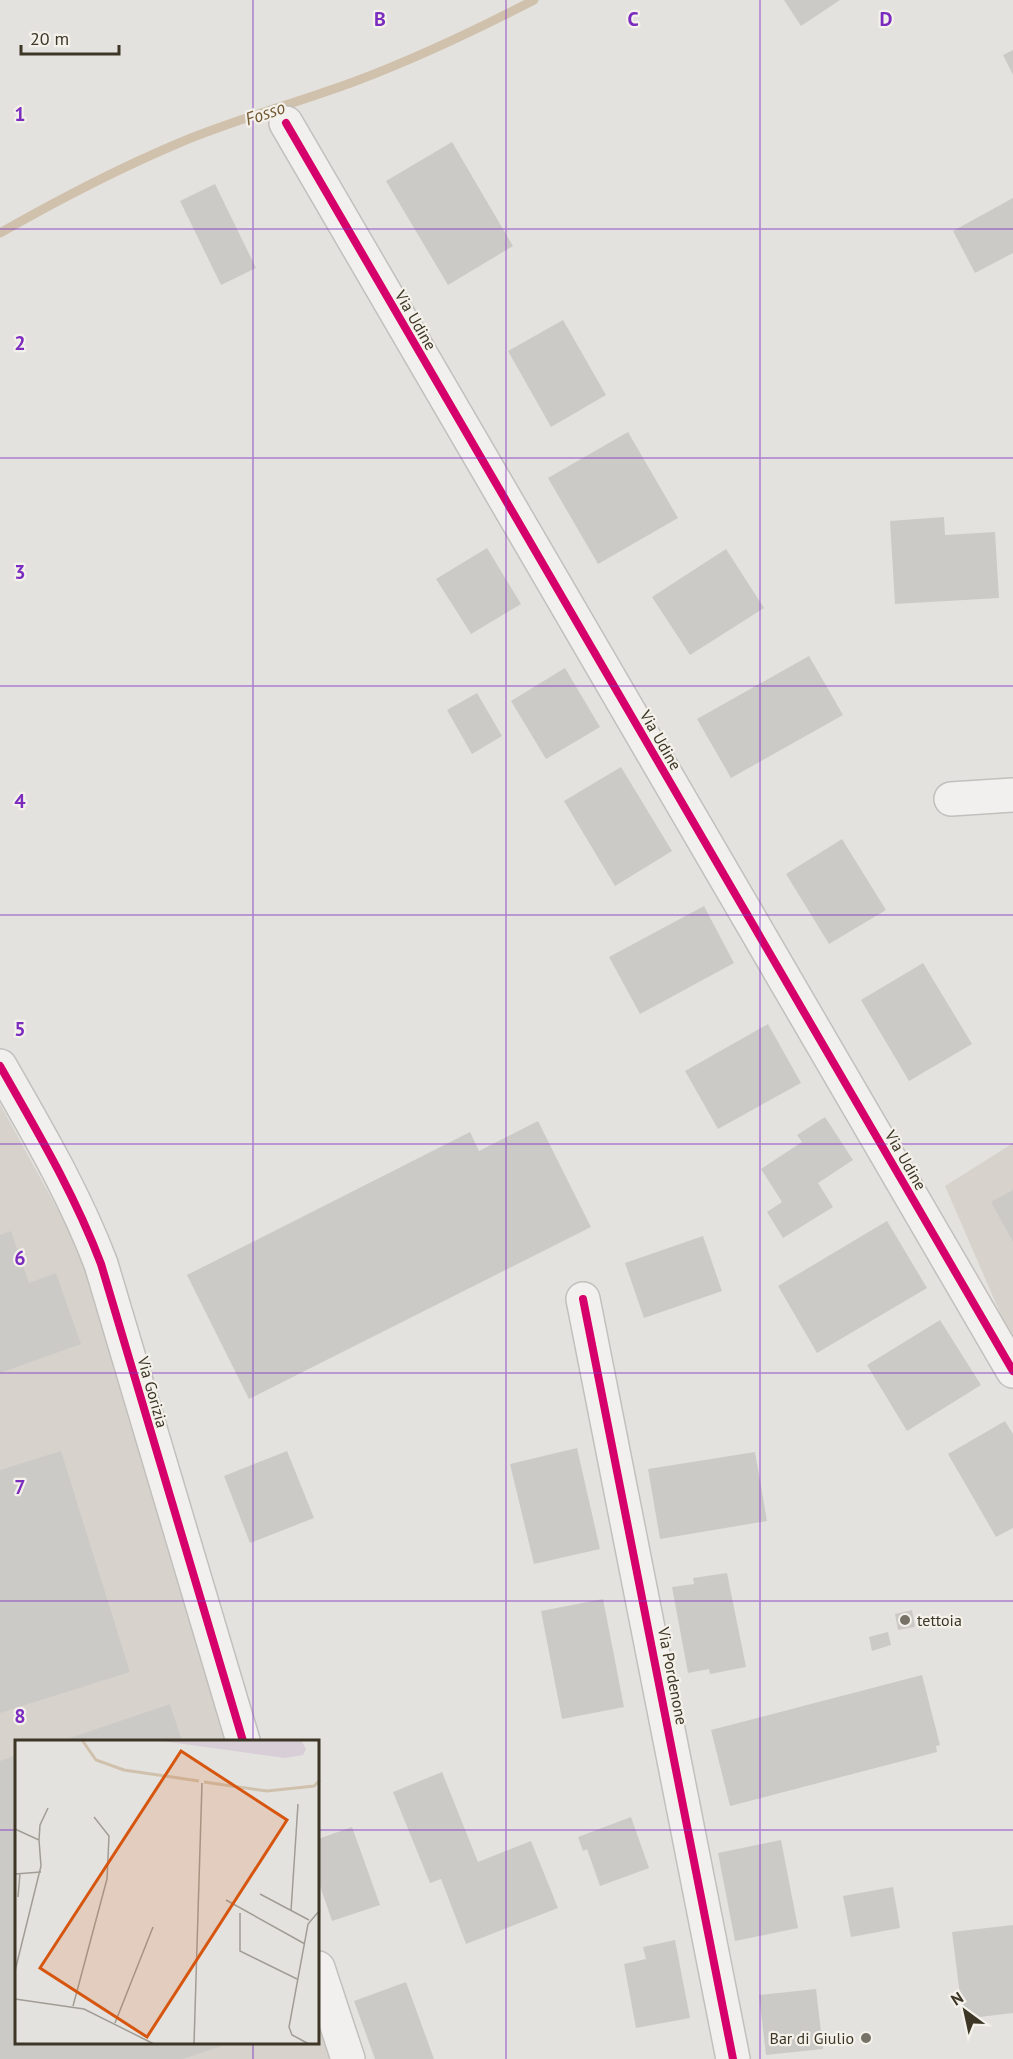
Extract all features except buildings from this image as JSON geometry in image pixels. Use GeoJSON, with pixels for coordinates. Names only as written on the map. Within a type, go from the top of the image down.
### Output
{"type":"FeatureCollection","features":[{"type":"Feature","properties":{"kind":"street","name":"Via Udine"},"geometry":{"type":"LineString","coordinates":[[286,123],[1013,1371]]}},
{"type":"Feature","properties":{"kind":"street"},"geometry":{"type":"LineString","coordinates":[[951,799],[1013,795]]}},
{"type":"Feature","properties":{"kind":"street","name":"Via Gorizia"},"geometry":{"type":"LineString","coordinates":[[0,1066],[65,1178],[101,1264],[243,1740]]}},
{"type":"Feature","properties":{"kind":"street","name":"Via Pordenone"},"geometry":{"type":"LineString","coordinates":[[583,1299],[734,2059]]}},
{"type":"Feature","properties":{"kind":"street"},"geometry":{"type":"LineString","coordinates":[[320,1974],[348,2059]]}},
{"type":"Feature","properties":{"kind":"shaded area"},"geometry":{"type":"Polygon","coordinates":[[[0,1104],[82,1254],[239,1740],[15,1740],[15,2044],[320,2044],[320,1992],[341,2059],[0,2059],[0,1104]]]}},
{"type":"Feature","properties":{"kind":"shaded area"},"geometry":{"type":"Polygon","coordinates":[[[1013,1143],[1013,1336],[1004,1322],[945,1186],[1013,1143]]]}},
{"type":"Feature","properties":{"kind":"waterway","name":"Fosso"},"geometry":{"type":"LineString","coordinates":[[0,233],[88,185],[156,153],[222,126],[379,72],[446,43],[534,0]]}},
{"type":"Feature","properties":{"kind":"cycle path"},"geometry":{"type":"LineString","coordinates":[[286,123],[1013,1371]]}},
{"type":"Feature","properties":{"kind":"cycle path"},"geometry":{"type":"LineString","coordinates":[[0,1066],[67,1187],[101,1264],[243,1740]]}},
{"type":"Feature","properties":{"kind":"cycle path"},"geometry":{"type":"LineString","coordinates":[[583,1299],[733,2059]]}},
{"type":"Feature","properties":{"kind":"place","name":"tettoia"},"geometry":{"type":"Point","coordinates":[905,1620]}},
{"type":"Feature","properties":{"kind":"place","name":"Bar di Giulio"},"geometry":{"type":"Point","coordinates":[866,2038]}}]}
